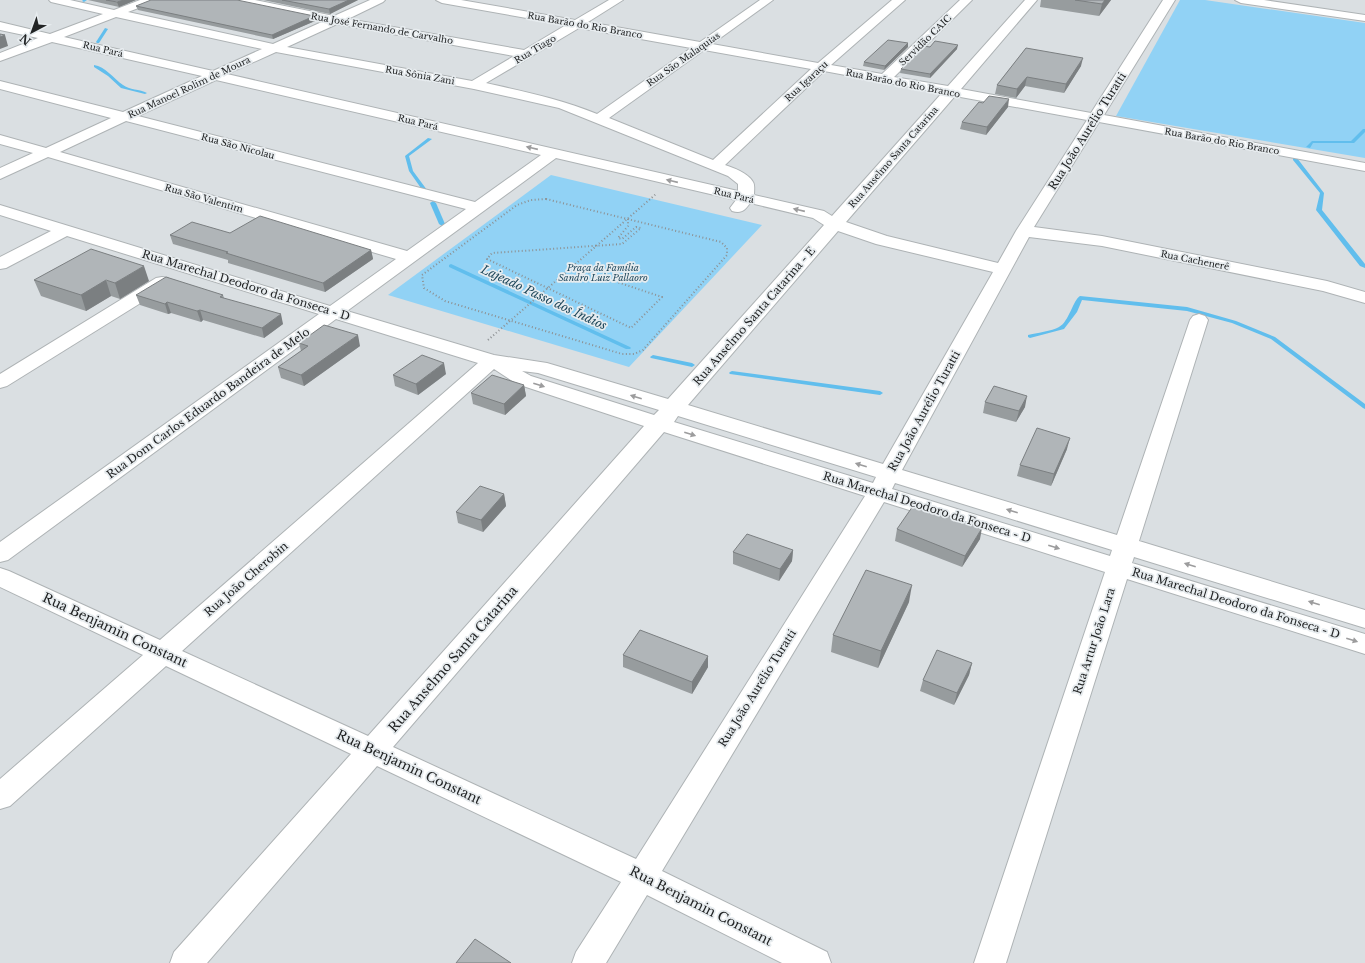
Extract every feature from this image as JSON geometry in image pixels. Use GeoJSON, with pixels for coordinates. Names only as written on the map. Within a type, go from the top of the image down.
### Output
{"type":"FeatureCollection","features":[{"type":"Feature","properties":{"kind":"street","name":"Rua Sônia Zani"},"geometry":{"type":"LineString","coordinates":[[55,0],[274,48],[542,99],[600,118],[733,172],[746,183],[742,203]]}},
{"type":"Feature","properties":{"kind":"street"},"geometry":{"type":"LineString","coordinates":[[0,58],[150,0]]}},
{"type":"Feature","properties":{"kind":"street","name":"Rua José Fernando de Carvalho"},"geometry":{"type":"LineString","coordinates":[[239,0],[335,20],[526,54]]}},
{"type":"Feature","properties":{"kind":"street","name":"Rua Manoel Rolim de Moura"},"geometry":{"type":"LineString","coordinates":[[0,174],[379,0]]}},
{"type":"Feature","properties":{"kind":"street","name":"Rua Barão do Rio Branco"},"geometry":{"type":"LineString","coordinates":[[442,0],[821,67],[1365,167]]}},
{"type":"Feature","properties":{"kind":"street","name":"Rua Tiago"},"geometry":{"type":"LineString","coordinates":[[474,85],[617,0]]}},
{"type":"Feature","properties":{"kind":"street","name":"Rua São Malaquias"},"geometry":{"type":"LineString","coordinates":[[600,118],[767,0]]}},
{"type":"Feature","properties":{"kind":"street","name":"Rua Igaraçu"},"geometry":{"type":"LineString","coordinates":[[716,165],[821,67],[899,0]]}},
{"type":"Feature","properties":{"kind":"street","name":"Servidão CAIC"},"geometry":{"type":"LineString","coordinates":[[884,79],[966,0]]}},
{"type":"Feature","properties":{"kind":"street","name":"Rua Anselmo Santa Catarina"},"geometry":{"type":"LineString","coordinates":[[835,224],[1031,0]]}},
{"type":"Feature","properties":{"kind":"street","name":"Rua João Aurélio Turatti"},"geometry":{"type":"LineString","coordinates":[[588,963],[884,483],[1024,231],[1169,0]]}},
{"type":"Feature","properties":{"kind":"street"},"geometry":{"type":"LineString","coordinates":[[1241,0],[1301,4],[1365,18]]}},
{"type":"Feature","properties":{"kind":"street","name":"Rua Pará"},"geometry":{"type":"LineString","coordinates":[[0,26],[215,75],[547,157],[742,203],[809,224],[835,224],[882,240],[1003,269]]}},
{"type":"Feature","properties":{"kind":"street","name":"Rua Pará"},"geometry":{"type":"LineString","coordinates":[[0,35],[201,82],[547,157],[661,190],[742,203]]}},
{"type":"Feature","properties":{"kind":"street","name":"Rua São Nicolau"},"geometry":{"type":"LineString","coordinates":[[0,85],[477,207]]}},
{"type":"Feature","properties":{"kind":"street","name":"Rua São Valentim"},"geometry":{"type":"LineString","coordinates":[[0,139],[409,257]]}},
{"type":"Feature","properties":{"kind":"street","name":"Rua Dom Carlos Eduardo Bandeira de Melo"},"geometry":{"type":"LineString","coordinates":[[0,554],[547,157]]}},
{"type":"Feature","properties":{"kind":"street","name":"Rua Marechal Deodoro da Fonseca - D"},"geometry":{"type":"LineString","coordinates":[[0,210],[492,361],[524,380],[666,416],[1122,556],[1365,619]]}},
{"type":"Feature","properties":{"kind":"street","name":"Rua Anselmo Santa Catarina - E"},"geometry":{"type":"LineString","coordinates":[[666,416],[835,224]]}},
{"type":"Feature","properties":{"kind":"street"},"geometry":{"type":"LineString","coordinates":[[0,264],[66,230]]}},
{"type":"Feature","properties":{"kind":"street","name":"Rua Cachenerê"},"geometry":{"type":"LineString","coordinates":[[1024,231],[1102,241],[1327,286],[1365,298]]}},
{"type":"Feature","properties":{"kind":"street"},"geometry":{"type":"LineString","coordinates":[[0,382],[186,267]]}},
{"type":"Feature","properties":{"kind":"street","name":"Rua Artur João Lara"},"geometry":{"type":"LineString","coordinates":[[990,963],[1199,320]]}},
{"type":"Feature","properties":{"kind":"street","name":"Rua João Cherobin"},"geometry":{"type":"LineString","coordinates":[[0,797],[492,361]]}},
{"type":"Feature","properties":{"kind":"street","name":"Rua Anselmo Santa Catarina"},"geometry":{"type":"LineString","coordinates":[[186,963],[666,416]]}},
{"type":"Feature","properties":{"kind":"street","name":"Rua Marechal Deodoro da Fonseca - D"},"geometry":{"type":"LineString","coordinates":[[1122,556],[1365,644]]}},
{"type":"Feature","properties":{"kind":"street","name":"Rua Benjamin Constant"},"geometry":{"type":"LineString","coordinates":[[0,577],[641,876],[815,963]]}},
{"type":"Feature","properties":{"kind":"path"},"geometry":{"type":"LineString","coordinates":[[471,355],[661,190]]}},
{"type":"Feature","properties":{"kind":"path"},"geometry":{"type":"LineString","coordinates":[[546,198],[721,242],[729,250],[643,350],[634,354],[622,354],[510,320],[445,301],[424,288],[422,275],[517,205],[531,200],[546,198]]}},
{"type":"Feature","properties":{"kind":"path"},"geometry":{"type":"LineString","coordinates":[[572,267],[662,297],[631,328],[487,259],[492,253],[622,244],[641,228],[636,227],[622,239],[618,238],[628,226],[628,219]]}},
{"type":"Feature","properties":{"kind":"green space"},"geometry":{"type":"Polygon","coordinates":[[[1180,0],[1205,0],[1365,23],[1365,158],[1116,116],[1180,0]]]}},
{"type":"Feature","properties":{"kind":"green space","name":"Praça da Família Sandro Luiz Pallaoro"},"geometry":{"type":"Polygon","coordinates":[[[551,175],[762,225],[629,367],[388,295],[551,175]]]}},
{"type":"Feature","properties":{"kind":"building"},"geometry":{"type":"Polygon","coordinates":[[[106,0],[124,0],[117,2],[106,0]]]}},
{"type":"Feature","properties":{"kind":"building"},"geometry":{"type":"Polygon","coordinates":[[[151,0],[237,0],[314,16],[272,35],[136,6],[151,0]]]}},
{"type":"Feature","properties":{"kind":"building"},"geometry":{"type":"Polygon","coordinates":[[[282,0],[349,0],[329,9],[282,0]]]}},
{"type":"Feature","properties":{"kind":"building"},"geometry":{"type":"Polygon","coordinates":[[[1075,0],[1105,0],[1102,4],[1075,0]]]}},
{"type":"Feature","properties":{"kind":"building"},"geometry":{"type":"Polygon","coordinates":[[[888,40],[908,43],[885,66],[864,62],[888,40]]]}},
{"type":"Feature","properties":{"kind":"building"},"geometry":{"type":"Polygon","coordinates":[[[935,41],[958,45],[930,74],[901,69],[924,46],[930,47],[935,41]]]}},
{"type":"Feature","properties":{"kind":"building"},"geometry":{"type":"Polygon","coordinates":[[[1026,48],[1083,58],[1066,84],[1027,77],[1017,89],[997,85],[1026,48]]]}},
{"type":"Feature","properties":{"kind":"building"},"geometry":{"type":"Polygon","coordinates":[[[989,96],[1009,99],[987,127],[962,122],[979,102],[983,103],[989,96]]]}},
{"type":"Feature","properties":{"kind":"building"},"geometry":{"type":"Polygon","coordinates":[[[260,216],[371,250],[323,283],[170,235],[192,222],[230,233],[260,216]]]}},
{"type":"Feature","properties":{"kind":"building"},"geometry":{"type":"Polygon","coordinates":[[[91,249],[144,266],[115,283],[106,280],[81,295],[34,280],[91,249]]]}},
{"type":"Feature","properties":{"kind":"building"},"geometry":{"type":"Polygon","coordinates":[[[166,277],[223,295],[220,297],[281,314],[262,328],[200,310],[197,311],[167,302],[165,304],[136,295],[166,277]]]}},
{"type":"Feature","properties":{"kind":"building"},"geometry":{"type":"Polygon","coordinates":[[[324,325],[358,335],[301,375],[278,367],[308,346],[299,343],[324,325]]]}},
{"type":"Feature","properties":{"kind":"building"},"geometry":{"type":"Polygon","coordinates":[[[422,355],[444,363],[416,384],[393,375],[422,355]]]}},
{"type":"Feature","properties":{"kind":"building"},"geometry":{"type":"Polygon","coordinates":[[[492,375],[524,385],[504,404],[471,393],[492,375]]]}},
{"type":"Feature","properties":{"kind":"building"},"geometry":{"type":"Polygon","coordinates":[[[994,386],[1027,396],[1019,411],[985,402],[994,386]]]}},
{"type":"Feature","properties":{"kind":"building"},"geometry":{"type":"Polygon","coordinates":[[[1037,428],[1070,438],[1054,474],[1020,465],[1037,428]]]}},
{"type":"Feature","properties":{"kind":"building"},"geometry":{"type":"Polygon","coordinates":[[[480,486],[504,494],[481,520],[456,512],[480,486]]]}},
{"type":"Feature","properties":{"kind":"building"},"geometry":{"type":"Polygon","coordinates":[[[915,503],[982,528],[965,556],[897,529],[915,503]]]}},
{"type":"Feature","properties":{"kind":"building"},"geometry":{"type":"Polygon","coordinates":[[[747,534],[793,550],[780,569],[733,552],[747,534]]]}},
{"type":"Feature","properties":{"kind":"building"},"geometry":{"type":"Polygon","coordinates":[[[866,570],[912,585],[881,651],[833,635],[866,570]]]}},
{"type":"Feature","properties":{"kind":"building"},"geometry":{"type":"Polygon","coordinates":[[[640,630],[708,656],[692,682],[623,655],[640,630]]]}},
{"type":"Feature","properties":{"kind":"building"},"geometry":{"type":"Polygon","coordinates":[[[937,650],[972,663],[957,693],[923,680],[937,650]]]}},
{"type":"Feature","properties":{"kind":"building"},"geometry":{"type":"Polygon","coordinates":[[[475,939],[511,963],[456,963],[475,939]]]}},
{"type":"Feature","properties":{"kind":"waterway","name":"Lajeado Passo dos Índios"},"geometry":{"type":"LineString","coordinates":[[98,42],[106,29]]}},
{"type":"Feature","properties":{"kind":"waterway","name":"Lajeado Passo dos Índios"},"geometry":{"type":"LineString","coordinates":[[95,66],[109,75],[122,87],[145,93]]}},
{"type":"Feature","properties":{"kind":"waterway"},"geometry":{"type":"LineString","coordinates":[[1308,147],[1312,142],[1352,142],[1365,130]]}},
{"type":"Feature","properties":{"kind":"waterway","name":"Lajeado Passo dos Índios"},"geometry":{"type":"LineString","coordinates":[[425,190],[411,171],[407,156],[430,139]]}},
{"type":"Feature","properties":{"kind":"waterway"},"geometry":{"type":"LineString","coordinates":[[1295,159],[1322,193],[1319,210],[1362,265],[1365,266]]}},
{"type":"Feature","properties":{"kind":"waterway","name":"Lajeado Passo dos Índios"},"geometry":{"type":"LineString","coordinates":[[433,203],[442,224]]}},
{"type":"Feature","properties":{"kind":"waterway","name":"Lajeado Passo dos Índios"},"geometry":{"type":"LineString","coordinates":[[451,266],[628,348]]}},
{"type":"Feature","properties":{"kind":"waterway","name":"Lajeado Passo dos Índios"},"geometry":{"type":"LineString","coordinates":[[1030,336],[1062,328],[1074,312],[1080,298],[1187,309],[1234,322],[1273,338],[1365,407]]}},
{"type":"Feature","properties":{"kind":"waterway","name":"Lajeado Passo dos Índios"},"geometry":{"type":"LineString","coordinates":[[653,357],[692,365]]}},
{"type":"Feature","properties":{"kind":"waterway","name":"Lajeado Passo dos Índios"},"geometry":{"type":"LineString","coordinates":[[732,373],[880,393]]}}]}
